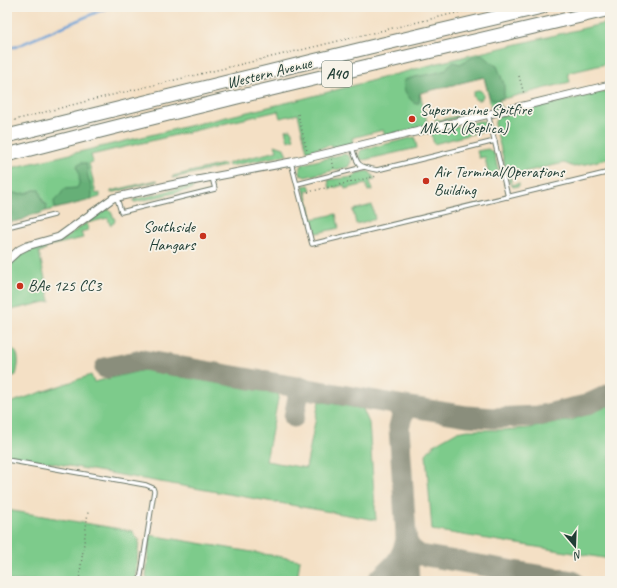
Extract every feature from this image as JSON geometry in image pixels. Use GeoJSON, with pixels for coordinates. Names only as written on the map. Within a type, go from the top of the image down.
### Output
{"type":"FeatureCollection","features":[{"type":"Feature","properties":{"kind":"highway","name":"Western Avenue"},"geometry":{"type":"LineString","coordinates":[[7,136],[262,73],[542,7]]}},
{"type":"Feature","properties":{"kind":"highway","name":"Western Avenue"},"geometry":{"type":"LineString","coordinates":[[7,156],[64,140],[359,68],[610,9]]}},
{"type":"Feature","properties":{"kind":"street"},"geometry":{"type":"LineString","coordinates":[[7,261],[19,250],[27,246],[59,237],[113,198],[171,184],[291,162],[610,85]]}},
{"type":"Feature","properties":{"kind":"lane"},"geometry":{"type":"LineString","coordinates":[[488,114],[508,197]]}},
{"type":"Feature","properties":{"kind":"lane"},"geometry":{"type":"LineString","coordinates":[[352,147],[356,162],[359,165],[377,170],[495,142]]}},
{"type":"Feature","properties":{"kind":"lane"},"geometry":{"type":"LineString","coordinates":[[291,162],[312,244],[610,172]]}},
{"type":"Feature","properties":{"kind":"lane"},"geometry":{"type":"LineString","coordinates":[[297,184],[365,167]]}},
{"type":"Feature","properties":{"kind":"lane"},"geometry":{"type":"LineString","coordinates":[[117,197],[121,212],[215,190],[212,177]]}},
{"type":"Feature","properties":{"kind":"lane"},"geometry":{"type":"LineString","coordinates":[[7,227],[54,215]]}},
{"type":"Feature","properties":{"kind":"lane"},"geometry":{"type":"LineString","coordinates":[[7,460],[146,485],[153,488],[154,491],[141,579],[144,581]]}},
{"type":"Feature","properties":{"kind":"path"},"geometry":{"type":"LineString","coordinates":[[7,122],[87,101],[481,7]]}},
{"type":"Feature","properties":{"kind":"path"},"geometry":{"type":"LineString","coordinates":[[519,76],[524,94]]}},
{"type":"Feature","properties":{"kind":"path"},"geometry":{"type":"LineString","coordinates":[[298,114],[307,152]]}},
{"type":"Feature","properties":{"kind":"path"},"geometry":{"type":"LineString","coordinates":[[330,152],[336,174]]}},
{"type":"Feature","properties":{"kind":"path"},"geometry":{"type":"LineString","coordinates":[[308,192],[381,175]]}},
{"type":"Feature","properties":{"kind":"path"},"geometry":{"type":"LineString","coordinates":[[350,177],[351,182]]}},
{"type":"Feature","properties":{"kind":"path"},"geometry":{"type":"LineString","coordinates":[[79,581],[88,512]]}},
{"type":"Feature","properties":{"kind":"green space"},"geometry":{"type":"Polygon","coordinates":[[[610,22],[610,63],[568,73],[570,82],[499,100],[501,108],[492,110],[484,77],[420,93],[428,126],[385,136],[383,130],[352,138],[353,144],[333,149],[332,145],[307,151],[298,114],[280,118],[278,111],[91,155],[93,162],[89,163],[96,194],[100,193],[100,197],[46,211],[47,205],[34,190],[21,194],[7,192],[7,169],[298,100],[442,62],[610,22]]]}},
{"type":"Feature","properties":{"kind":"green space"},"geometry":{"type":"Polygon","coordinates":[[[480,55],[497,66],[504,84],[504,97],[497,100],[492,100],[489,96],[484,77],[420,93],[419,103],[415,104],[406,93],[403,83],[404,80],[441,72],[446,70],[449,65],[454,62],[460,64],[480,55]]]}},
{"type":"Feature","properties":{"kind":"green space"},"geometry":{"type":"Polygon","coordinates":[[[478,90],[483,95],[478,100],[473,95],[478,90]]]}},
{"type":"Feature","properties":{"kind":"green space"},"geometry":{"type":"Polygon","coordinates":[[[610,90],[610,158],[574,167],[564,163],[510,175],[512,185],[519,183],[519,186],[513,187],[509,182],[495,125],[495,121],[500,116],[610,90]]]}},
{"type":"Feature","properties":{"kind":"green space"},"geometry":{"type":"Polygon","coordinates":[[[485,108],[485,112],[436,123],[435,118],[440,120],[483,110],[485,108]]]}},
{"type":"Feature","properties":{"kind":"green space"},"geometry":{"type":"Polygon","coordinates":[[[479,121],[486,123],[486,129],[483,131],[434,144],[431,133],[479,121]]]}},
{"type":"Feature","properties":{"kind":"green space"},"geometry":{"type":"Polygon","coordinates":[[[291,129],[294,139],[288,141],[285,130],[291,129]]]}},
{"type":"Feature","properties":{"kind":"green space"},"geometry":{"type":"Polygon","coordinates":[[[415,137],[417,148],[364,160],[360,159],[359,154],[361,150],[415,137]]]}},
{"type":"Feature","properties":{"kind":"green space"},"geometry":{"type":"Polygon","coordinates":[[[275,145],[284,148],[287,155],[229,166],[228,163],[277,151],[275,145]]]}},
{"type":"Feature","properties":{"kind":"green space"},"geometry":{"type":"Polygon","coordinates":[[[488,149],[494,153],[500,176],[489,178],[485,157],[479,158],[477,151],[488,149]]]}},
{"type":"Feature","properties":{"kind":"green space"},"geometry":{"type":"Polygon","coordinates":[[[344,154],[351,159],[348,167],[305,177],[300,174],[300,168],[303,164],[344,154]]]}},
{"type":"Feature","properties":{"kind":"green space"},"geometry":{"type":"Polygon","coordinates":[[[81,163],[86,163],[87,165],[88,177],[92,190],[91,200],[55,209],[54,201],[64,189],[77,188],[79,177],[77,166],[81,163]]]}},
{"type":"Feature","properties":{"kind":"green space"},"geometry":{"type":"Polygon","coordinates":[[[224,164],[225,166],[173,178],[173,176],[224,164]]]}},
{"type":"Feature","properties":{"kind":"green space"},"geometry":{"type":"Polygon","coordinates":[[[367,171],[370,172],[375,179],[370,180],[372,190],[368,191],[366,184],[345,189],[344,185],[330,189],[328,180],[351,177],[355,176],[357,173],[367,171]]]}},
{"type":"Feature","properties":{"kind":"green space"},"geometry":{"type":"Polygon","coordinates":[[[158,181],[111,193],[111,191],[158,181]]]}},
{"type":"Feature","properties":{"kind":"green space"},"geometry":{"type":"Polygon","coordinates":[[[191,185],[194,187],[192,189],[136,202],[133,200],[191,185]]]}},
{"type":"Feature","properties":{"kind":"green space"},"geometry":{"type":"Polygon","coordinates":[[[309,185],[311,190],[306,191],[312,219],[336,214],[339,228],[317,233],[314,232],[303,186],[309,185]]]}},
{"type":"Feature","properties":{"kind":"green space"},"geometry":{"type":"Polygon","coordinates":[[[39,190],[43,202],[47,205],[46,211],[22,220],[7,223],[7,192],[21,194],[39,190]]]}},
{"type":"Feature","properties":{"kind":"green space"},"geometry":{"type":"Polygon","coordinates":[[[372,205],[375,219],[356,224],[353,210],[372,205]]]}},
{"type":"Feature","properties":{"kind":"green space"},"geometry":{"type":"Polygon","coordinates":[[[105,209],[110,210],[115,220],[114,223],[110,225],[108,218],[87,223],[88,230],[81,232],[83,238],[45,247],[46,250],[39,252],[50,301],[7,311],[7,268],[12,262],[30,250],[60,242],[105,209]]]}},
{"type":"Feature","properties":{"kind":"green space"},"geometry":{"type":"Polygon","coordinates":[[[7,347],[12,348],[17,354],[18,366],[16,375],[7,379],[7,347]]]}},
{"type":"Feature","properties":{"kind":"green space"},"geometry":{"type":"Polygon","coordinates":[[[144,370],[279,394],[266,461],[306,468],[319,401],[363,409],[369,423],[376,520],[7,455],[7,404],[91,375],[94,382],[144,370]]]}},
{"type":"Feature","properties":{"kind":"green space"},"geometry":{"type":"Polygon","coordinates":[[[610,405],[610,559],[432,530],[426,454],[435,444],[456,432],[468,430],[530,428],[572,420],[610,405]]]}},
{"type":"Feature","properties":{"kind":"green space"},"geometry":{"type":"Polygon","coordinates":[[[7,510],[132,531],[139,541],[135,581],[7,581],[7,510]]]}},
{"type":"Feature","properties":{"kind":"green space"},"geometry":{"type":"Polygon","coordinates":[[[150,535],[300,560],[297,581],[149,581],[146,577],[150,535]]]}},
{"type":"Feature","properties":{"kind":"waterway"},"geometry":{"type":"LineString","coordinates":[[7,47],[15,47],[109,7]]}},
{"type":"Feature","properties":{"kind":"taxiway"},"geometry":{"type":"LineString","coordinates":[[105,368],[142,360],[405,406],[467,416],[494,418],[538,416],[586,405],[610,394]]}},
{"type":"Feature","properties":{"kind":"taxiway"},"geometry":{"type":"LineString","coordinates":[[294,417],[300,387]]}},
{"type":"Feature","properties":{"kind":"taxiway"},"geometry":{"type":"LineString","coordinates":[[405,406],[399,427],[409,581]]}},
{"type":"Feature","properties":{"kind":"taxiway"},"geometry":{"type":"LineString","coordinates":[[406,535],[407,542],[410,547],[420,555],[573,581]]}},
{"type":"Feature","properties":{"kind":"taxiway"},"geometry":{"type":"LineString","coordinates":[[378,580],[399,558],[406,540]]}},
{"type":"Feature","properties":{"kind":"place","name":"Supermarine Spitfire Mk.IX (Replica)"},"geometry":{"type":"Point","coordinates":[412,119]}},
{"type":"Feature","properties":{"kind":"place","name":"Air Terminal/Operations Building"},"geometry":{"type":"Point","coordinates":[426,181]}},
{"type":"Feature","properties":{"kind":"place","name":"Southside Hangars"},"geometry":{"type":"Point","coordinates":[203,236]}},
{"type":"Feature","properties":{"kind":"place","name":"BAe 125 CC3"},"geometry":{"type":"Point","coordinates":[20,286]}}]}
